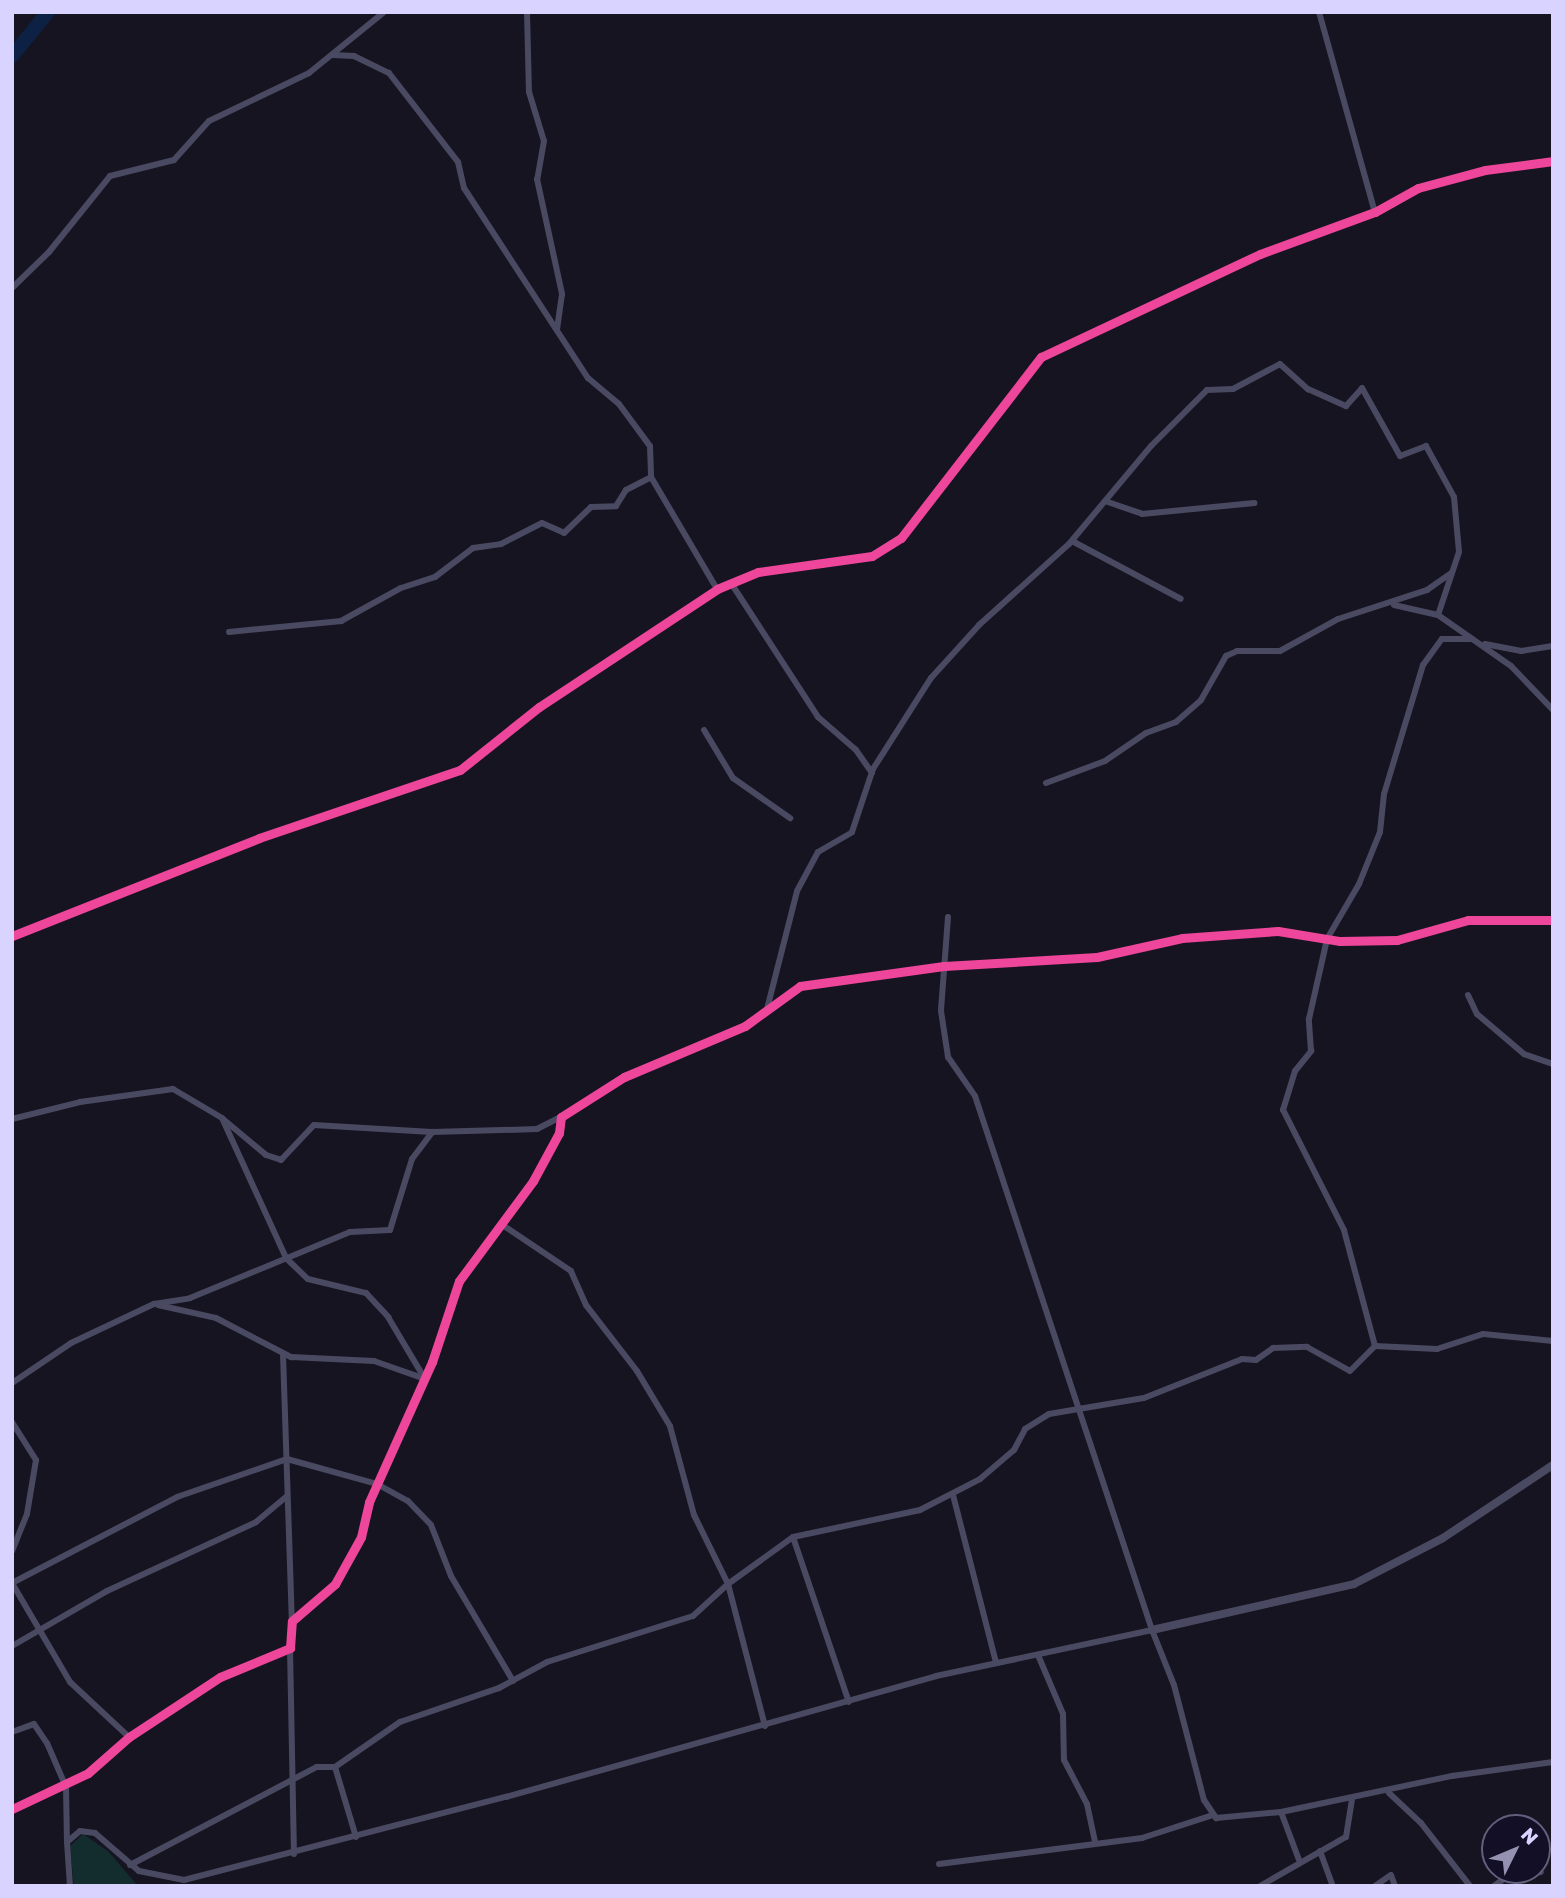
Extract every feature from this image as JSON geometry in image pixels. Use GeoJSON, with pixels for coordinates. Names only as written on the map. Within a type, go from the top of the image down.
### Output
{"type":"FeatureCollection","features":[{"type":"Feature","properties":{"kind":"street"},"geometry":{"type":"LineString","coordinates":[[12,288],[49,252],[110,176],[174,160],[219,113],[294,82],[333,55],[384,12]]}},
{"type":"Feature","properties":{"kind":"street"},"geometry":{"type":"LineString","coordinates":[[527,12],[529,92],[544,141],[537,178],[562,294],[556,330]]}},
{"type":"Feature","properties":{"kind":"street"},"geometry":{"type":"LineString","coordinates":[[1319,12],[1375,212]]}},
{"type":"Feature","properties":{"kind":"street"},"geometry":{"type":"LineString","coordinates":[[333,55],[355,56],[389,73],[458,162],[464,188],[588,378],[619,404],[650,446],[651,477],[717,590]]}},
{"type":"Feature","properties":{"kind":"street"},"geometry":{"type":"LineString","coordinates":[[12,936],[259,838],[460,770],[539,707],[731,583],[758,572],[872,556],[901,538],[1041,357],[1260,254],[1375,212],[1418,188],[1485,170],[1553,162]]}},
{"type":"Feature","properties":{"kind":"street"},"geometry":{"type":"LineString","coordinates":[[767,1011],[789,910],[818,852],[852,832],[872,773],[931,678],[979,625],[1072,541],[1188,405],[1207,390],[1233,389],[1280,364],[1308,389],[1346,406],[1362,388],[1400,456],[1426,446],[1454,497],[1459,552],[1438,615]]}},
{"type":"Feature","properties":{"kind":"street"},"geometry":{"type":"LineString","coordinates":[[229,632],[341,621],[401,588],[435,577],[473,548],[501,544],[542,523],[565,533],[591,508],[616,506],[626,490],[651,477]]}},
{"type":"Feature","properties":{"kind":"street"},"geometry":{"type":"LineString","coordinates":[[1105,501],[1142,514],[1254,503]]}},
{"type":"Feature","properties":{"kind":"street"},"geometry":{"type":"LineString","coordinates":[[1072,541],[1181,599]]}},
{"type":"Feature","properties":{"kind":"street"},"geometry":{"type":"LineString","coordinates":[[1046,783],[1105,761],[1146,733],[1176,722],[1201,700],[1226,656],[1237,651],[1280,651],[1338,619],[1392,605],[1439,584],[1452,572]]}},
{"type":"Feature","properties":{"kind":"street"},"geometry":{"type":"LineString","coordinates":[[731,583],[818,717],[856,750],[872,773]]}},
{"type":"Feature","properties":{"kind":"street"},"geometry":{"type":"LineString","coordinates":[[1392,605],[1438,615],[1475,639],[1511,666],[1553,710]]}},
{"type":"Feature","properties":{"kind":"street"},"geometry":{"type":"LineString","coordinates":[[1375,1346],[1343,1230],[1283,1110],[1295,1070],[1311,1051],[1309,1018],[1327,939],[1359,884],[1380,832],[1384,794],[1430,649],[1443,639],[1475,639],[1521,651],[1553,646]]}},
{"type":"Feature","properties":{"kind":"street"},"geometry":{"type":"LineString","coordinates":[[704,730],[733,778],[790,818]]}},
{"type":"Feature","properties":{"kind":"street"},"geometry":{"type":"LineString","coordinates":[[948,917],[942,1011],[948,1058],[975,1096],[1213,1815]]}},
{"type":"Feature","properties":{"kind":"street"},"geometry":{"type":"LineString","coordinates":[[12,1119],[80,1102],[173,1088],[222,1118],[266,1155],[281,1160],[314,1125],[432,1132],[537,1129],[624,1077],[767,1011],[780,995],[800,986],[944,966],[1044,963],[1182,938],[1278,931],[1327,939],[1397,940],[1468,920],[1553,920]]}},
{"type":"Feature","properties":{"kind":"street"},"geometry":{"type":"LineString","coordinates":[[1468,995],[1477,1014],[1524,1054],[1553,1064]]}},
{"type":"Feature","properties":{"kind":"street"},"geometry":{"type":"LineString","coordinates":[[292,1621],[307,1613],[342,1573],[361,1536],[377,1484],[425,1379],[459,1281],[533,1181],[559,1133],[561,1117]]}},
{"type":"Feature","properties":{"kind":"street"},"geometry":{"type":"LineString","coordinates":[[222,1118],[286,1258],[308,1279],[366,1293],[388,1317],[425,1379]]}},
{"type":"Feature","properties":{"kind":"street"},"geometry":{"type":"LineString","coordinates":[[12,1382],[71,1343],[154,1304],[190,1298],[350,1232],[390,1230],[412,1159],[432,1132]]}},
{"type":"Feature","properties":{"kind":"street"},"geometry":{"type":"LineString","coordinates":[[501,1224],[571,1270],[586,1305],[637,1371],[670,1426],[694,1514],[728,1584],[765,1726]]}},
{"type":"Feature","properties":{"kind":"street"},"geometry":{"type":"LineString","coordinates":[[154,1304],[216,1318],[283,1354],[373,1361],[425,1379]]}},
{"type":"Feature","properties":{"kind":"street"},"geometry":{"type":"LineString","coordinates":[[130,1865],[291,1779],[317,1767],[335,1767],[400,1722],[513,1681],[547,1662],[693,1616],[728,1584],[793,1537],[882,1521],[953,1495],[1014,1450],[1025,1429],[1049,1414],[1144,1398],[1286,1346],[1307,1347],[1350,1371],[1375,1346],[1437,1349],[1483,1334],[1553,1340]]}},
{"type":"Feature","properties":{"kind":"street"},"geometry":{"type":"LineString","coordinates":[[283,1354],[292,1621],[290,1648],[295,1732],[291,1779],[294,1854]]}},
{"type":"Feature","properties":{"kind":"street"},"geometry":{"type":"LineString","coordinates":[[12,1422],[36,1460],[27,1514],[12,1551]]}},
{"type":"Feature","properties":{"kind":"street"},"geometry":{"type":"LineString","coordinates":[[129,1737],[70,1682],[12,1583],[177,1497],[287,1459],[377,1484],[408,1502],[431,1525],[451,1576],[513,1681]]}},
{"type":"Feature","properties":{"kind":"street"},"geometry":{"type":"LineString","coordinates":[[67,1842],[89,1830],[130,1865],[160,1879],[184,1880],[294,1854],[996,1663],[1354,1584],[1443,1538],[1553,1465]]}},
{"type":"Feature","properties":{"kind":"street"},"geometry":{"type":"LineString","coordinates":[[953,1495],[996,1663]]}},
{"type":"Feature","properties":{"kind":"street"},"geometry":{"type":"LineString","coordinates":[[12,1646],[107,1591],[256,1522],[286,1497]]}},
{"type":"Feature","properties":{"kind":"street"},"geometry":{"type":"LineString","coordinates":[[793,1537],[849,1702]]}},
{"type":"Feature","properties":{"kind":"street"},"geometry":{"type":"LineString","coordinates":[[12,1809],[66,1787],[129,1737],[220,1677],[290,1648]]}},
{"type":"Feature","properties":{"kind":"street"},"geometry":{"type":"LineString","coordinates":[[1038,1655],[1063,1714],[1064,1760],[1087,1804],[1095,1843]]}},
{"type":"Feature","properties":{"kind":"street"},"geometry":{"type":"LineString","coordinates":[[12,1732],[34,1724],[41,1731],[66,1787],[70,1886]]}},
{"type":"Feature","properties":{"kind":"street"},"geometry":{"type":"LineString","coordinates":[[939,1864],[1168,1832],[1213,1815],[1228,1820],[1281,1812],[1389,1793],[1452,1776],[1553,1762]]}},
{"type":"Feature","properties":{"kind":"street"},"geometry":{"type":"LineString","coordinates":[[335,1767],[356,1837]]}},
{"type":"Feature","properties":{"kind":"street"},"geometry":{"type":"LineString","coordinates":[[1389,1793],[1421,1823],[1470,1886]]}},
{"type":"Feature","properties":{"kind":"street"},"geometry":{"type":"LineString","coordinates":[[1259,1886],[1299,1860],[1346,1837],[1352,1800]]}},
{"type":"Feature","properties":{"kind":"street"},"geometry":{"type":"LineString","coordinates":[[1281,1812],[1299,1860]]}},
{"type":"Feature","properties":{"kind":"street"},"geometry":{"type":"LineString","coordinates":[[1320,1851],[1333,1886]]}},
{"type":"Feature","properties":{"kind":"street"},"geometry":{"type":"LineString","coordinates":[[1375,1886],[1391,1875],[1395,1886]]}},
{"type":"Feature","properties":{"kind":"green space"},"geometry":{"type":"Polygon","coordinates":[[[83,1834],[108,1851],[138,1886],[74,1886],[70,1846],[83,1834]]]}},
{"type":"Feature","properties":{"kind":"waterway"},"geometry":{"type":"LineString","coordinates":[[12,56],[48,12]]}},
{"type":"Feature","properties":{"kind":"cycle path"},"geometry":{"type":"LineString","coordinates":[[12,936],[259,838],[460,770],[539,707],[717,589],[758,572],[872,556],[901,538],[1041,357],[1260,254],[1375,212],[1418,188],[1485,170],[1553,161]]}},
{"type":"Feature","properties":{"kind":"cycle path"},"geometry":{"type":"LineString","coordinates":[[12,1809],[88,1773],[129,1737],[220,1677],[290,1648],[292,1621],[335,1584],[361,1537],[369,1502],[432,1362],[459,1281],[533,1181],[559,1133],[561,1117],[624,1077],[745,1026],[800,986],[944,966],[1097,957],[1182,938],[1278,931],[1340,941],[1397,940],[1468,920],[1553,920]]}}]}
